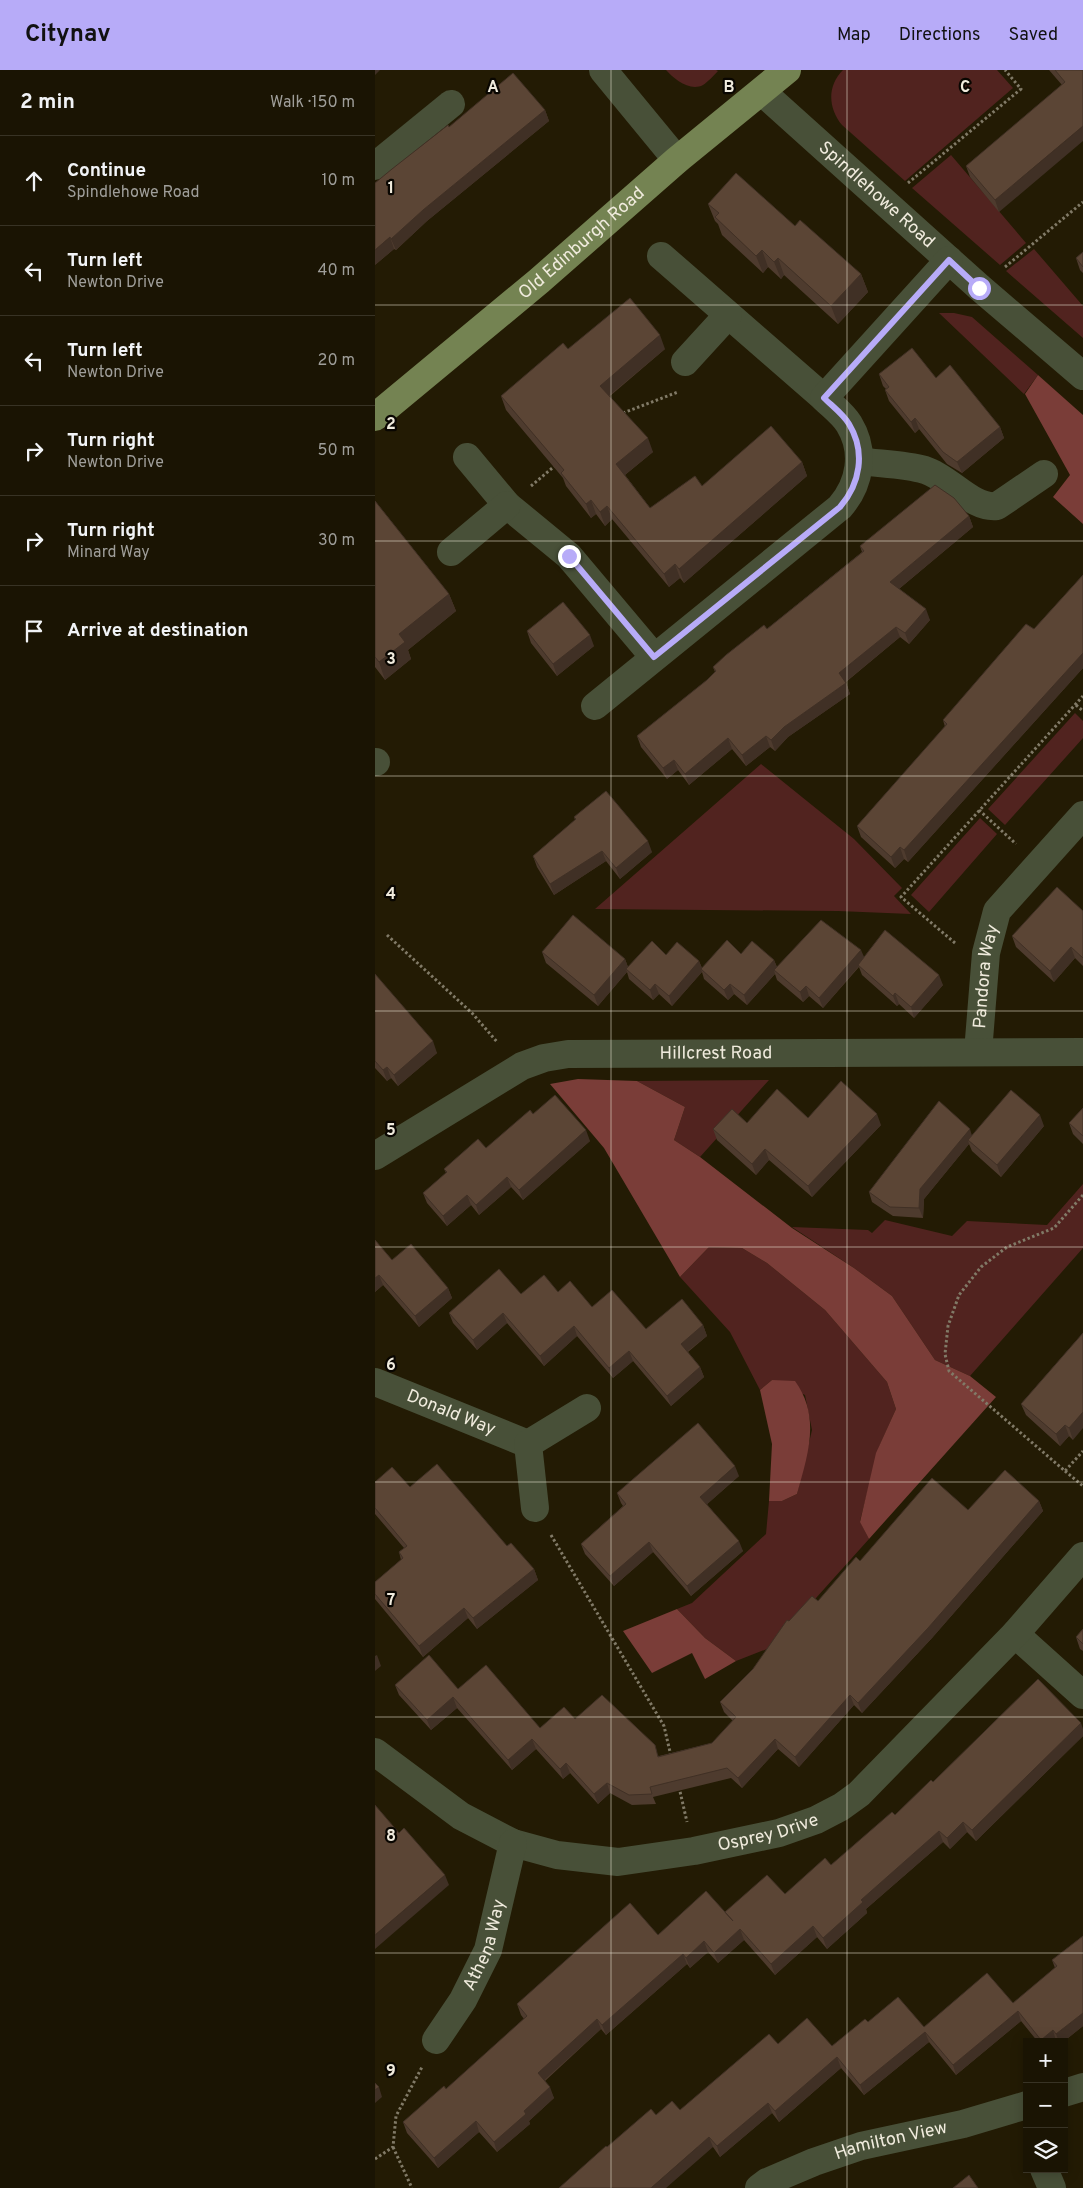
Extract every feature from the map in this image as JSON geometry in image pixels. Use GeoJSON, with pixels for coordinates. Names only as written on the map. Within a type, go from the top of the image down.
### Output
{"type":"FeatureCollection","features":[{"type":"Feature","properties":{"kind":"main road","name":"Old Edinburgh Road"},"geometry":{"type":"LineString","coordinates":[[375,417],[539,281],[677,160],[787,70]]}},
{"type":"Feature","properties":{"kind":"street"},"geometry":{"type":"LineString","coordinates":[[603,70],[677,160]]}},
{"type":"Feature","properties":{"kind":"street","name":"Spindlehowe Road"},"geometry":{"type":"LineString","coordinates":[[762,92],[979,288],[1083,376]]}},
{"type":"Feature","properties":{"kind":"street"},"geometry":{"type":"LineString","coordinates":[[375,166],[451,104]]}},
{"type":"Feature","properties":{"kind":"street"},"geometry":{"type":"LineString","coordinates":[[595,706],[840,507],[850,496],[855,484],[859,461],[854,435],[849,422],[661,256]]}},
{"type":"Feature","properties":{"kind":"street"},"geometry":{"type":"LineString","coordinates":[[824,398],[949,260]]}},
{"type":"Feature","properties":{"kind":"street"},"geometry":{"type":"LineString","coordinates":[[685,362],[728,315]]}},
{"type":"Feature","properties":{"kind":"street"},"geometry":{"type":"LineString","coordinates":[[467,457],[507,505],[569,556],[654,657]]}},
{"type":"Feature","properties":{"kind":"street"},"geometry":{"type":"LineString","coordinates":[[859,461],[925,470],[952,484],[980,505],[989,506],[997,506],[1044,474]]}},
{"type":"Feature","properties":{"kind":"street"},"geometry":{"type":"LineString","coordinates":[[451,552],[507,505]]}},
{"type":"Feature","properties":{"kind":"street","name":"Pandora Way"},"geometry":{"type":"LineString","coordinates":[[977,1052],[986,953],[997,911],[1083,815]]}},
{"type":"Feature","properties":{"kind":"street","name":"Hillcrest Road"},"geometry":{"type":"LineString","coordinates":[[375,1156],[519,1068],[544,1058],[568,1054],[1083,1052]]}},
{"type":"Feature","properties":{"kind":"street","name":"Donald Way"},"geometry":{"type":"LineString","coordinates":[[375,1382],[528,1444]]}},
{"type":"Feature","properties":{"kind":"street"},"geometry":{"type":"LineString","coordinates":[[535,1508],[528,1444],[587,1408]]}},
{"type":"Feature","properties":{"kind":"street","name":"Osprey Drive"},"geometry":{"type":"LineString","coordinates":[[375,1752],[461,1816],[513,1843],[557,1855],[618,1862],[694,1851],[779,1833],[816,1820],[841,1807],[859,1794],[1015,1634],[1083,1556]]}},
{"type":"Feature","properties":{"kind":"street"},"geometry":{"type":"LineString","coordinates":[[1015,1634],[1083,1695]]}},
{"type":"Feature","properties":{"kind":"street","name":"Athena Way"},"geometry":{"type":"LineString","coordinates":[[436,2040],[463,2000],[488,1950],[513,1843]]}},
{"type":"Feature","properties":{"kind":"street"},"geometry":{"type":"LineString","coordinates":[[1068,2092],[1083,2087]]}},
{"type":"Feature","properties":{"kind":"street","name":"Hamilton View"},"geometry":{"type":"LineString","coordinates":[[759,2188],[767,2182],[814,2162],[861,2146],[1023,2113]]}},
{"type":"Feature","properties":{"kind":"street"},"geometry":{"type":"LineString","coordinates":[[1046,2173],[1052,2188]]}},
{"type":"Feature","properties":{"kind":"path"},"geometry":{"type":"LineString","coordinates":[[885,202],[1021,89],[1005,70]]}},
{"type":"Feature","properties":{"kind":"path"},"geometry":{"type":"LineString","coordinates":[[979,288],[1083,202]]}},
{"type":"Feature","properties":{"kind":"path"},"geometry":{"type":"LineString","coordinates":[[616,416],[684,390],[699,376],[685,362]]}},
{"type":"Feature","properties":{"kind":"path"},"geometry":{"type":"LineString","coordinates":[[507,505],[558,463]]}},
{"type":"Feature","properties":{"kind":"path"},"geometry":{"type":"LineString","coordinates":[[952,940],[901,897],[1083,696]]}},
{"type":"Feature","properties":{"kind":"path"},"geometry":{"type":"LineString","coordinates":[[1075,705],[1083,712]]}},
{"type":"Feature","properties":{"kind":"path"},"geometry":{"type":"LineString","coordinates":[[979,810],[1016,843]]}},
{"type":"Feature","properties":{"kind":"path"},"geometry":{"type":"LineString","coordinates":[[387,935],[472,1014],[519,1068]]}},
{"type":"Feature","properties":{"kind":"path"},"geometry":{"type":"LineString","coordinates":[[1083,1195],[1054,1228],[1007,1247],[981,1267],[959,1295],[948,1326],[945,1354],[949,1371],[1083,1486]]}},
{"type":"Feature","properties":{"kind":"path"},"geometry":{"type":"LineString","coordinates":[[1065,1471],[1083,1451]]}},
{"type":"Feature","properties":{"kind":"path"},"geometry":{"type":"LineString","coordinates":[[535,1508],[664,1726],[673,1764]]}},
{"type":"Feature","properties":{"kind":"path"},"geometry":{"type":"LineString","coordinates":[[678,1784],[694,1851]]}},
{"type":"Feature","properties":{"kind":"path"},"geometry":{"type":"LineString","coordinates":[[412,2188],[393,2146],[396,2116],[436,2040]]}},
{"type":"Feature","properties":{"kind":"path"},"geometry":{"type":"LineString","coordinates":[[375,2159],[393,2146]]}},
{"type":"Feature","properties":{"kind":"shaded area"},"geometry":{"type":"Polygon","coordinates":[[[666,70],[718,71],[703,85],[693,87],[678,81],[666,70]]]}},
{"type":"Feature","properties":{"kind":"shaded area"},"geometry":{"type":"Polygon","coordinates":[[[843,70],[997,70],[1013,88],[905,181],[842,125],[837,118],[831,97],[834,83],[843,70]]]}},
{"type":"Feature","properties":{"kind":"shaded area"},"geometry":{"type":"Polygon","coordinates":[[[951,155],[1026,243],[1000,265],[912,188],[951,155]]]}},
{"type":"Feature","properties":{"kind":"shaded area"},"geometry":{"type":"Polygon","coordinates":[[[1034,249],[1083,306],[1083,338],[1006,271],[1034,249]]]}},
{"type":"Feature","properties":{"kind":"shaded area"},"geometry":{"type":"Polygon","coordinates":[[[939,313],[954,313],[972,317],[1038,375],[1024,394],[939,313]]]}},
{"type":"Feature","properties":{"kind":"shaded area"},"geometry":{"type":"Polygon","coordinates":[[[1038,375],[1083,415],[1083,524],[1053,497],[1070,475],[1025,394],[1038,375]]]}},
{"type":"Feature","properties":{"kind":"shaded area"},"geometry":{"type":"Polygon","coordinates":[[[1075,713],[1083,721],[1083,738],[1005,825],[988,809],[1075,713]]]}},
{"type":"Feature","properties":{"kind":"shaded area"},"geometry":{"type":"Polygon","coordinates":[[[761,764],[854,839],[902,888],[894,896],[911,914],[838,911],[595,909],[761,764]]]}},
{"type":"Feature","properties":{"kind":"shaded area"},"geometry":{"type":"Polygon","coordinates":[[[980,818],[997,834],[929,912],[911,895],[980,818]]]}},
{"type":"Feature","properties":{"kind":"shaded area"},"geometry":{"type":"Polygon","coordinates":[[[578,1079],[637,1081],[685,1107],[674,1140],[700,1157],[792,1228],[854,1268],[892,1296],[935,1360],[970,1376],[996,1397],[869,1539],[860,1522],[876,1453],[896,1409],[887,1382],[825,1310],[767,1263],[742,1248],[709,1247],[680,1277],[604,1148],[550,1084],[578,1079]]]}},
{"type":"Feature","properties":{"kind":"shaded area"},"geometry":{"type":"Polygon","coordinates":[[[769,1080],[700,1157],[674,1140],[685,1107],[637,1081],[769,1080]]]}},
{"type":"Feature","properties":{"kind":"shaded area"},"geometry":{"type":"Polygon","coordinates":[[[1083,1184],[1083,1248],[970,1376],[935,1360],[892,1296],[792,1227],[868,1230],[872,1233],[885,1220],[952,1236],[967,1221],[1047,1225],[1083,1184]]]}},
{"type":"Feature","properties":{"kind":"shaded area"},"geometry":{"type":"Polygon","coordinates":[[[709,1247],[742,1248],[767,1263],[825,1310],[887,1382],[896,1409],[879,1447],[860,1521],[869,1539],[772,1647],[736,1661],[705,1638],[677,1609],[692,1603],[766,1534],[769,1501],[782,1501],[797,1494],[812,1430],[805,1395],[772,1380],[760,1390],[730,1332],[680,1277],[709,1247]]]}},
{"type":"Feature","properties":{"kind":"shaded area"},"geometry":{"type":"Polygon","coordinates":[[[772,1380],[795,1381],[808,1408],[810,1422],[808,1450],[797,1494],[782,1501],[769,1501],[772,1444],[760,1390],[772,1380]]]}},
{"type":"Feature","properties":{"kind":"shaded area"},"geometry":{"type":"Polygon","coordinates":[[[677,1609],[705,1638],[736,1661],[705,1679],[692,1653],[652,1673],[623,1631],[677,1609]]]}},
{"type":"Feature","properties":{"kind":"building"},"geometry":{"type":"Polygon","coordinates":[[[1055,70],[1083,70],[1083,126],[995,200],[966,166],[1065,82],[1055,70]]]}},
{"type":"Feature","properties":{"kind":"building"},"geometry":{"type":"Polygon","coordinates":[[[513,73],[545,110],[423,210],[391,239],[390,237],[375,250],[375,183],[448,125],[449,127],[513,73]]]}},
{"type":"Feature","properties":{"kind":"building"},"geometry":{"type":"Polygon","coordinates":[[[736,173],[795,226],[800,220],[861,274],[831,306],[778,258],[774,262],[762,250],[756,256],[715,217],[719,213],[708,204],[736,173]]]}},
{"type":"Feature","properties":{"kind":"building"},"geometry":{"type":"Polygon","coordinates":[[[1083,252],[1083,267],[1076,258],[1083,252]]]}},
{"type":"Feature","properties":{"kind":"building"},"geometry":{"type":"Polygon","coordinates":[[[630,298],[660,335],[600,386],[648,438],[616,464],[650,508],[695,476],[702,486],[771,426],[802,462],[679,569],[675,564],[664,574],[607,506],[600,512],[591,500],[586,504],[561,473],[564,470],[501,396],[563,343],[568,349],[630,298]]]}},
{"type":"Feature","properties":{"kind":"building"},"geometry":{"type":"Polygon","coordinates":[[[912,348],[936,378],[950,365],[1000,427],[957,462],[943,452],[915,418],[911,422],[885,390],[889,387],[879,374],[912,348]]]}},
{"type":"Feature","properties":{"kind":"building"},"geometry":{"type":"Polygon","coordinates":[[[935,485],[954,498],[969,516],[890,582],[926,609],[905,633],[896,627],[839,673],[846,683],[784,727],[771,740],[766,736],[742,755],[728,738],[685,774],[674,760],[663,768],[637,736],[707,680],[716,671],[713,667],[726,655],[764,625],[767,629],[864,551],[860,546],[935,485]]]}},
{"type":"Feature","properties":{"kind":"building"},"geometry":{"type":"Polygon","coordinates":[[[375,501],[449,594],[399,634],[405,642],[379,662],[375,657],[375,501]]]}},
{"type":"Feature","properties":{"kind":"building"},"geometry":{"type":"Polygon","coordinates":[[[1083,575],[1083,653],[904,850],[900,847],[891,857],[857,826],[947,724],[943,720],[1026,624],[1034,629],[1083,575]]]}},
{"type":"Feature","properties":{"kind":"building"},"geometry":{"type":"Polygon","coordinates":[[[563,602],[590,635],[553,664],[527,631],[563,602]]]}},
{"type":"Feature","properties":{"kind":"building"},"geometry":{"type":"Polygon","coordinates":[[[606,791],[648,841],[616,868],[602,851],[550,884],[533,856],[576,819],[574,817],[606,791]]]}},
{"type":"Feature","properties":{"kind":"building"},"geometry":{"type":"Polygon","coordinates":[[[1057,887],[1083,911],[1083,958],[1071,947],[1050,971],[1012,936],[1057,887]]]}},
{"type":"Feature","properties":{"kind":"building"},"geometry":{"type":"Polygon","coordinates":[[[573,915],[625,959],[594,995],[542,952],[573,915]]]}},
{"type":"Feature","properties":{"kind":"building"},"geometry":{"type":"Polygon","coordinates":[[[821,920],[861,950],[819,998],[806,986],[800,992],[774,970],[821,920]]]}},
{"type":"Feature","properties":{"kind":"building"},"geometry":{"type":"Polygon","coordinates":[[[885,930],[939,975],[911,1007],[895,993],[893,996],[858,965],[885,930]]]}},
{"type":"Feature","properties":{"kind":"building"},"geometry":{"type":"Polygon","coordinates":[[[727,940],[741,954],[752,941],[774,960],[744,995],[730,984],[724,990],[701,969],[727,940]]]}},
{"type":"Feature","properties":{"kind":"building"},"geometry":{"type":"Polygon","coordinates":[[[652,941],[666,955],[677,942],[699,961],[669,996],[655,984],[650,990],[626,969],[652,941]]]}},
{"type":"Feature","properties":{"kind":"building"},"geometry":{"type":"Polygon","coordinates":[[[375,974],[433,1041],[394,1075],[387,1067],[383,1070],[375,1061],[375,974]]]}},
{"type":"Feature","properties":{"kind":"building"},"geometry":{"type":"Polygon","coordinates":[[[841,1081],[877,1114],[808,1186],[765,1149],[752,1164],[713,1129],[732,1109],[747,1123],[777,1089],[808,1118],[841,1081]]]}},
{"type":"Feature","properties":{"kind":"building"},"geometry":{"type":"Polygon","coordinates":[[[1011,1090],[1040,1115],[997,1165],[968,1140],[1011,1090]]]}},
{"type":"Feature","properties":{"kind":"building"},"geometry":{"type":"Polygon","coordinates":[[[555,1095],[586,1130],[519,1190],[507,1177],[476,1205],[467,1195],[443,1216],[423,1193],[447,1172],[444,1169],[478,1139],[486,1148],[530,1110],[533,1114],[555,1095]]]}},
{"type":"Feature","properties":{"kind":"building"},"geometry":{"type":"Polygon","coordinates":[[[939,1101],[970,1129],[920,1189],[919,1208],[890,1207],[869,1192],[939,1101]]]}},
{"type":"Feature","properties":{"kind":"building"},"geometry":{"type":"Polygon","coordinates":[[[1083,1108],[1083,1136],[1069,1123],[1083,1108]]]}},
{"type":"Feature","properties":{"kind":"building"},"geometry":{"type":"Polygon","coordinates":[[[375,1240],[392,1260],[411,1244],[448,1288],[415,1316],[379,1275],[375,1278],[375,1240]]]}},
{"type":"Feature","properties":{"kind":"building"},"geometry":{"type":"Polygon","coordinates":[[[499,1269],[521,1294],[544,1275],[558,1292],[570,1281],[592,1307],[612,1290],[646,1329],[682,1299],[703,1325],[681,1344],[700,1367],[667,1396],[629,1351],[609,1368],[574,1326],[540,1356],[503,1313],[473,1340],[449,1313],[499,1269]]]}},
{"type":"Feature","properties":{"kind":"building"},"geometry":{"type":"Polygon","coordinates":[[[1083,1333],[1083,1412],[1069,1428],[1065,1425],[1056,1434],[1021,1404],[1083,1333]]]}},
{"type":"Feature","properties":{"kind":"building"},"geometry":{"type":"Polygon","coordinates":[[[698,1423],[735,1466],[700,1497],[739,1541],[687,1586],[649,1542],[610,1576],[581,1544],[626,1504],[617,1493],[698,1423]]]}},
{"type":"Feature","properties":{"kind":"building"},"geometry":{"type":"Polygon","coordinates":[[[437,1464],[507,1546],[511,1543],[534,1569],[473,1618],[464,1608],[419,1646],[375,1594],[375,1582],[403,1558],[399,1552],[407,1546],[375,1508],[375,1482],[392,1467],[410,1487],[437,1464]]]}},
{"type":"Feature","properties":{"kind":"building"},"geometry":{"type":"Polygon","coordinates":[[[1005,1470],[1039,1501],[928,1628],[858,1703],[850,1695],[795,1757],[775,1739],[738,1778],[727,1768],[650,1787],[652,1794],[629,1795],[607,1783],[594,1794],[566,1763],[560,1769],[532,1739],[508,1760],[453,1697],[427,1720],[395,1685],[429,1655],[458,1689],[486,1665],[540,1728],[564,1707],[575,1719],[602,1695],[655,1745],[658,1757],[712,1743],[736,1717],[720,1702],[753,1669],[787,1620],[789,1621],[812,1596],[818,1601],[856,1557],[860,1561],[932,1478],[968,1510],[1005,1470]]]}},
{"type":"Feature","properties":{"kind":"building"},"geometry":{"type":"Polygon","coordinates":[[[1083,1629],[1083,1644],[1076,1637],[1083,1629]]]}},
{"type":"Feature","properties":{"kind":"building"},"geometry":{"type":"Polygon","coordinates":[[[1038,1679],[1081,1723],[972,1830],[963,1822],[947,1838],[939,1831],[861,1900],[863,1902],[823,1938],[813,1926],[771,1964],[740,1929],[714,1953],[704,1941],[686,1958],[683,1954],[602,2025],[597,2019],[538,2073],[550,2087],[524,2111],[526,2114],[494,2142],[476,2121],[434,2158],[403,2122],[444,2086],[446,2089],[527,2016],[517,2004],[630,1903],[658,1935],[706,1891],[733,1921],[725,1912],[767,1875],[785,1894],[825,1858],[831,1865],[892,1812],[895,1815],[931,1780],[933,1782],[1038,1679]]]}},
{"type":"Feature","properties":{"kind":"building"},"geometry":{"type":"Polygon","coordinates":[[[375,1805],[399,1833],[404,1828],[445,1875],[375,1935],[375,1805]]]}},
{"type":"Feature","properties":{"kind":"building"},"geometry":{"type":"Polygon","coordinates":[[[1083,1936],[1083,2013],[1056,2034],[1053,2030],[1043,2038],[1039,2038],[1018,2011],[953,2065],[925,2032],[860,2085],[837,2057],[775,2111],[768,2103],[717,2146],[709,2137],[651,2188],[559,2188],[651,2109],[656,2115],[672,2101],[680,2110],[769,2034],[778,2044],[807,2018],[832,2046],[865,2019],[868,2022],[898,1997],[924,2027],[987,1973],[1013,2003],[1057,1966],[1052,1960],[1083,1936]]]}},
{"type":"Feature","properties":{"kind":"building"},"geometry":{"type":"Polygon","coordinates":[[[969,2175],[978,2188],[953,2188],[969,2175]]]}},
{"type":"Feature","properties":{"kind":"route"},"geometry":{"type":"LineString","coordinates":[[569,556],[654,657],[840,507],[850,496],[859,472],[854,435],[849,422],[824,398],[949,260],[979,288]]}}]}
